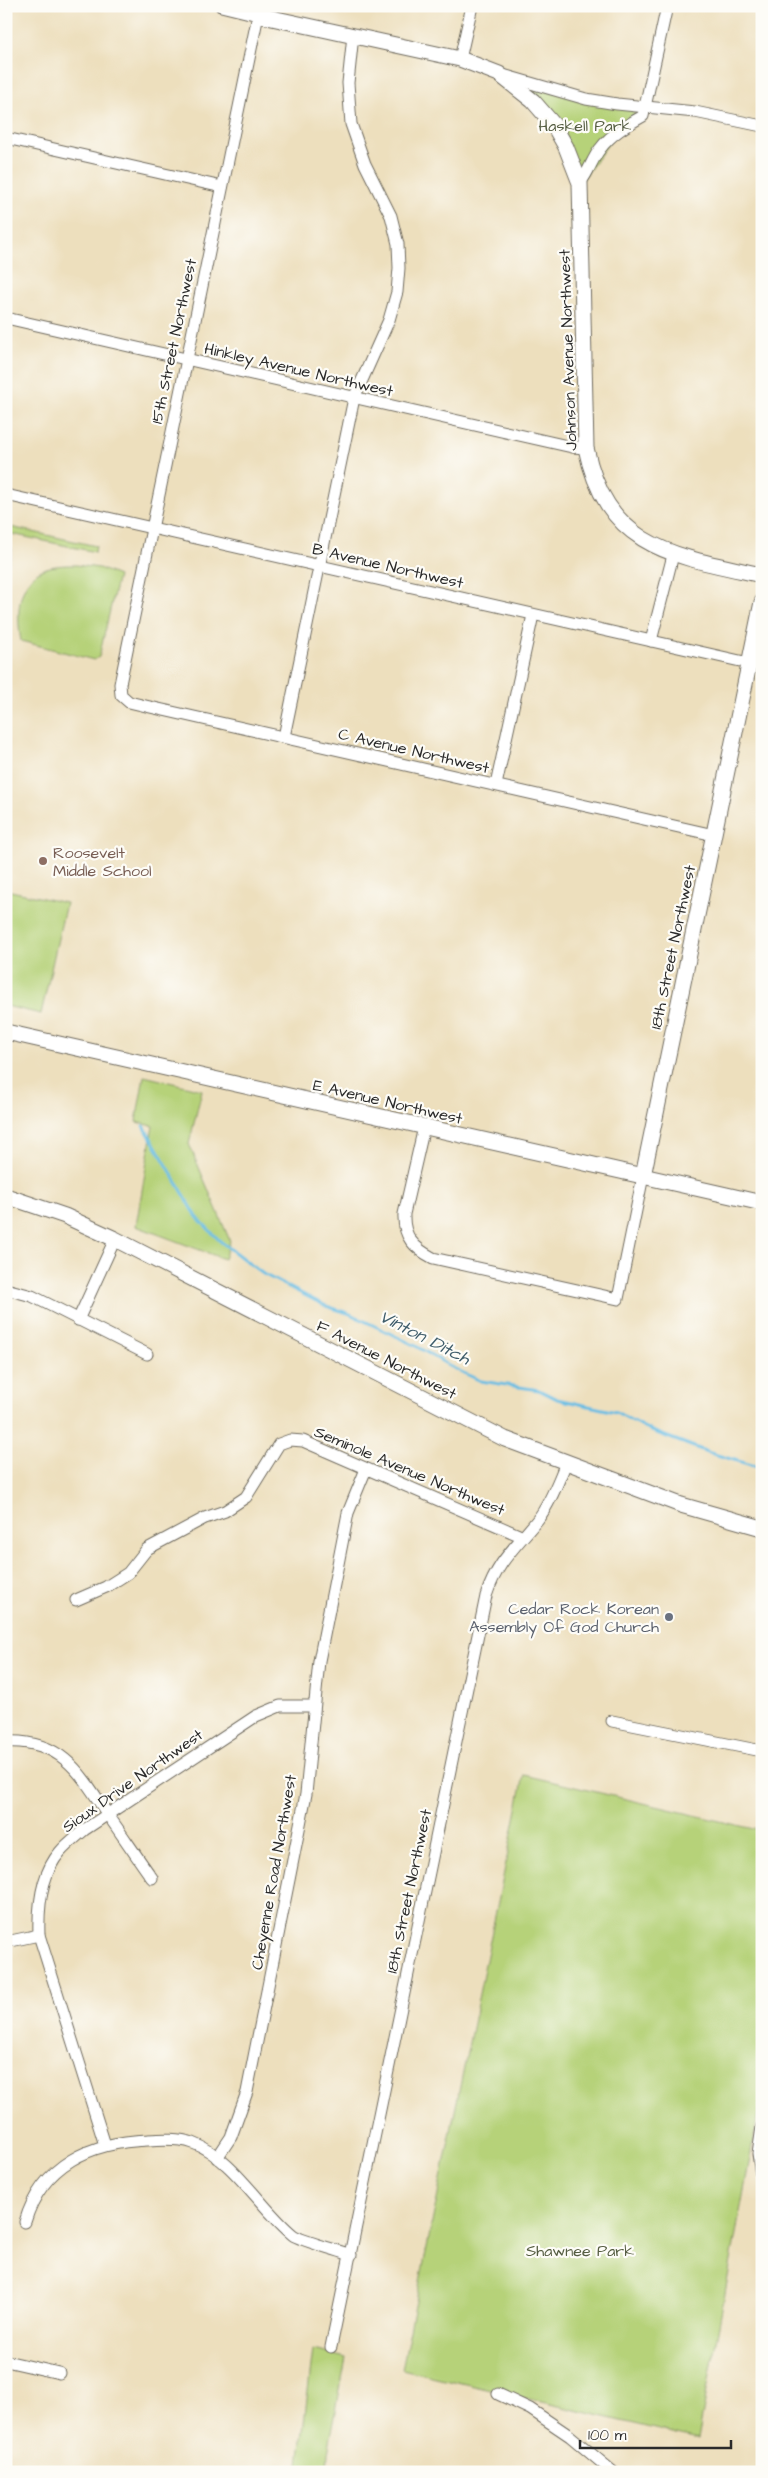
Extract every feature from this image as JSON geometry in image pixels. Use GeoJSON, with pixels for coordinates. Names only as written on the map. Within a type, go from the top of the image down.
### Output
{"type":"FeatureCollection","features":[{"type":"Feature","properties":{"kind":"street"},"geometry":{"type":"LineString","coordinates":[[222,6],[259,10]]}},
{"type":"Feature","properties":{"kind":"street"},"geometry":{"type":"LineString","coordinates":[[460,60],[472,6]]}},
{"type":"Feature","properties":{"kind":"street"},"geometry":{"type":"LineString","coordinates":[[580,183],[590,171],[599,150],[618,130],[643,116],[666,6]]}},
{"type":"Feature","properties":{"kind":"street","name":"Johnson Avenue Northwest"},"geometry":{"type":"LineString","coordinates":[[259,10],[353,36],[460,60],[499,74],[533,101],[553,124],[566,147],[580,183],[586,448],[591,476],[602,498],[614,515],[629,530],[648,542],[673,554],[762,575]]}},
{"type":"Feature","properties":{"kind":"street","name":"15th Street Northwest"},"geometry":{"type":"LineString","coordinates":[[120,684],[259,10]]}},
{"type":"Feature","properties":{"kind":"street"},"geometry":{"type":"LineString","coordinates":[[284,737],[354,398],[390,320],[397,292],[398,244],[391,216],[365,164],[351,124],[348,83],[353,36]]}},
{"type":"Feature","properties":{"kind":"street"},"geometry":{"type":"LineString","coordinates":[[499,74],[586,99],[695,112],[762,126]]}},
{"type":"Feature","properties":{"kind":"street"},"geometry":{"type":"LineString","coordinates":[[6,138],[222,187]]}},
{"type":"Feature","properties":{"kind":"street","name":"Hinkley Avenue Northwest"},"geometry":{"type":"LineString","coordinates":[[6,318],[572,447],[586,448]]}},
{"type":"Feature","properties":{"kind":"street","name":"B Avenue Northwest"},"geometry":{"type":"LineString","coordinates":[[6,495],[755,664]]}},
{"type":"Feature","properties":{"kind":"street"},"geometry":{"type":"LineString","coordinates":[[651,641],[673,554]]}},
{"type":"Feature","properties":{"kind":"street","name":"18th Street Northwest"},"geometry":{"type":"LineString","coordinates":[[424,1128],[404,1214],[403,1226],[408,1239],[417,1250],[433,1258],[618,1299],[714,835],[755,664],[762,602]]}},
{"type":"Feature","properties":{"kind":"street"},"geometry":{"type":"LineString","coordinates":[[496,785],[534,615]]}},
{"type":"Feature","properties":{"kind":"street","name":"C Avenue Northwest"},"geometry":{"type":"LineString","coordinates":[[120,684],[122,695],[129,702],[714,835]]}},
{"type":"Feature","properties":{"kind":"street","name":"E Avenue Northwest"},"geometry":{"type":"LineString","coordinates":[[6,1032],[762,1204]]}},
{"type":"Feature","properties":{"kind":"street","name":"F Avenue Northwest"},"geometry":{"type":"LineString","coordinates":[[6,1196],[65,1216],[116,1239],[505,1439],[681,1505],[762,1528]]}},
{"type":"Feature","properties":{"kind":"street"},"geometry":{"type":"LineString","coordinates":[[78,1320],[116,1239]]}},
{"type":"Feature","properties":{"kind":"street"},"geometry":{"type":"LineString","coordinates":[[6,1289],[32,1296],[147,1354]]}},
{"type":"Feature","properties":{"kind":"street","name":"Seminole Avenue Northwest"},"geometry":{"type":"LineString","coordinates":[[76,1600],[106,1587],[128,1573],[147,1550],[205,1518],[225,1511],[246,1497],[279,1444],[290,1440],[303,1441],[521,1536]]}},
{"type":"Feature","properties":{"kind":"street","name":"18th Street Northwest"},"geometry":{"type":"LineString","coordinates":[[331,2347],[486,1596],[493,1575],[521,1536],[538,1518],[551,1498],[566,1462]]}},
{"type":"Feature","properties":{"kind":"street","name":"Cheyenne Road Northwest"},"geometry":{"type":"LineString","coordinates":[[217,2158],[231,2136],[247,2092],[306,1794],[313,1706],[319,1661],[348,1513],[366,1468]]}},
{"type":"Feature","properties":{"kind":"street","name":"Sioux Drive Northwest"},"geometry":{"type":"LineString","coordinates":[[106,2145],[39,1935],[38,1913],[42,1892],[56,1859],[60,1852],[84,1830],[107,1813],[256,1716],[280,1706],[313,1706]]}},
{"type":"Feature","properties":{"kind":"street"},"geometry":{"type":"LineString","coordinates":[[612,1721],[762,1750]]}},
{"type":"Feature","properties":{"kind":"street"},"geometry":{"type":"LineString","coordinates":[[6,1742],[24,1741],[55,1751],[75,1766],[152,1878]]}},
{"type":"Feature","properties":{"kind":"street"},"geometry":{"type":"LineString","coordinates":[[6,1942],[39,1935]]}},
{"type":"Feature","properties":{"kind":"street"},"geometry":{"type":"LineString","coordinates":[[762,2127],[758,2154],[758,2168],[762,2182]]}},
{"type":"Feature","properties":{"kind":"street"},"geometry":{"type":"LineString","coordinates":[[25,2222],[37,2191],[54,2171],[79,2156],[106,2145],[166,2139],[193,2144],[217,2158],[245,2183],[270,2213],[295,2237],[351,2255]]}},
{"type":"Feature","properties":{"kind":"street"},"geometry":{"type":"LineString","coordinates":[[6,2361],[59,2372]]}},
{"type":"Feature","properties":{"kind":"street"},"geometry":{"type":"LineString","coordinates":[[498,2394],[530,2409],[558,2428],[613,2472]]}},
{"type":"Feature","properties":{"kind":"green space","name":"Haskell Park"},"geometry":{"type":"Polygon","coordinates":[[[514,85],[644,107],[618,130],[580,183],[566,147],[514,85]]]}},
{"type":"Feature","properties":{"kind":"green space"},"geometry":{"type":"Polygon","coordinates":[[[6,526],[96,546],[95,552],[7,533],[12,551],[6,570],[6,526]]]}},
{"type":"Feature","properties":{"kind":"green space"},"geometry":{"type":"Polygon","coordinates":[[[76,565],[99,568],[118,576],[99,657],[94,660],[21,641],[19,623],[20,604],[22,594],[31,578],[47,568],[76,565]]]}},
{"type":"Feature","properties":{"kind":"green space"},"geometry":{"type":"Polygon","coordinates":[[[6,890],[66,903],[41,1014],[6,1006],[6,890]]]}},
{"type":"Feature","properties":{"kind":"green space"},"geometry":{"type":"Polygon","coordinates":[[[144,1076],[202,1090],[189,1144],[230,1241],[224,1259],[136,1226],[153,1126],[136,1122],[144,1076]]]}},
{"type":"Feature","properties":{"kind":"green space","name":"Shawnee Park"},"geometry":{"type":"Polygon","coordinates":[[[524,1775],[762,1831],[762,2093],[698,2439],[402,2369],[524,1775]]]}},
{"type":"Feature","properties":{"kind":"green space"},"geometry":{"type":"Polygon","coordinates":[[[313,2350],[346,2358],[328,2452],[327,2472],[298,2472],[313,2350]]]}},
{"type":"Feature","properties":{"kind":"waterway","name":"Vinton Ditch"},"geometry":{"type":"LineString","coordinates":[[144,1126],[197,1217],[220,1241],[263,1274],[326,1306],[348,1313],[414,1345],[455,1369],[481,1381],[539,1390],[557,1399],[616,1412],[649,1430],[710,1453],[762,1468]]}},
{"type":"Feature","properties":{"kind":"place","name":"Roosevelt Middle School"},"geometry":{"type":"Point","coordinates":[43,861]}},
{"type":"Feature","properties":{"kind":"place","name":"Cedar Rock Korean Assembly Of God Church"},"geometry":{"type":"Point","coordinates":[669,1617]}}]}
